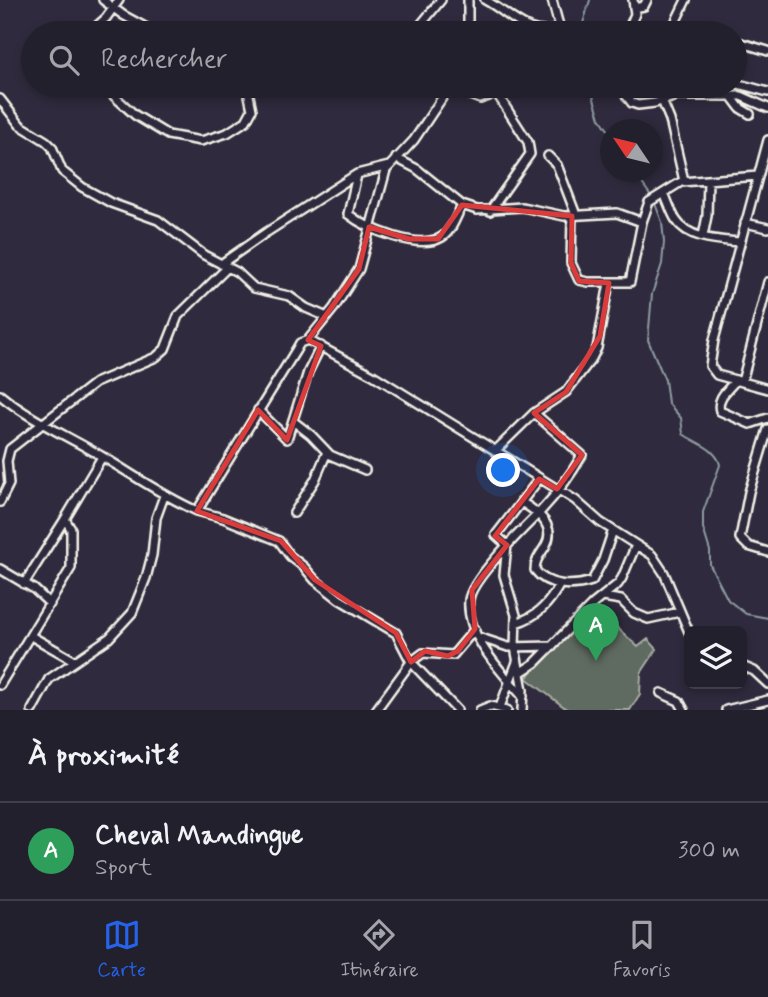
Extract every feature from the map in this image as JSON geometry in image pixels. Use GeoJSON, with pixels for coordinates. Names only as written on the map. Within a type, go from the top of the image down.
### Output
{"type":"FeatureCollection","features":[{"type":"Feature","properties":{"kind":"street"},"geometry":{"type":"LineString","coordinates":[[103,0],[134,21]]}},
{"type":"Feature","properties":{"kind":"street"},"geometry":{"type":"LineString","coordinates":[[101,21],[119,0]]}},
{"type":"Feature","properties":{"kind":"street"},"geometry":{"type":"LineString","coordinates":[[424,21],[441,0]]}},
{"type":"Feature","properties":{"kind":"street"},"geometry":{"type":"LineString","coordinates":[[468,0],[469,21]]}},
{"type":"Feature","properties":{"kind":"street"},"geometry":{"type":"LineString","coordinates":[[485,0],[520,21]]}},
{"type":"Feature","properties":{"kind":"street"},"geometry":{"type":"LineString","coordinates":[[552,0],[557,21]]}},
{"type":"Feature","properties":{"kind":"street"},"geometry":{"type":"LineString","coordinates":[[632,21],[635,14],[634,4],[644,6],[647,0]]}},
{"type":"Feature","properties":{"kind":"street"},"geometry":{"type":"LineString","coordinates":[[676,21],[686,0]]}},
{"type":"Feature","properties":{"kind":"street"},"geometry":{"type":"LineString","coordinates":[[747,45],[768,51]]}},
{"type":"Feature","properties":{"kind":"street"},"geometry":{"type":"LineString","coordinates":[[747,86],[768,92]]}},
{"type":"Feature","properties":{"kind":"street"},"geometry":{"type":"LineString","coordinates":[[116,98],[140,119],[168,135],[196,141],[226,134],[246,121],[252,110],[250,98]]}},
{"type":"Feature","properties":{"kind":"street"},"geometry":{"type":"LineString","coordinates":[[197,511],[300,343],[308,340],[327,317],[359,269],[388,166],[414,141],[443,98]]}},
{"type":"Feature","properties":{"kind":"street"},"geometry":{"type":"LineString","coordinates":[[490,211],[530,154],[527,142],[501,98]]}},
{"type":"Feature","properties":{"kind":"street"},"geometry":{"type":"LineString","coordinates":[[629,98],[634,104],[661,102],[672,98]]}},
{"type":"Feature","properties":{"kind":"street"},"geometry":{"type":"LineString","coordinates":[[660,98],[670,120],[684,181]]}},
{"type":"Feature","properties":{"kind":"street"},"geometry":{"type":"LineString","coordinates":[[730,98],[750,114]]}},
{"type":"Feature","properties":{"kind":"street"},"geometry":{"type":"LineString","coordinates":[[747,98],[768,108]]}},
{"type":"Feature","properties":{"kind":"street"},"geometry":{"type":"LineString","coordinates":[[0,99],[20,125],[46,141],[59,167],[82,187],[111,203],[158,220],[188,244],[254,288],[289,296],[306,308],[327,317]]}},
{"type":"Feature","properties":{"kind":"street"},"geometry":{"type":"LineString","coordinates":[[768,140],[714,340],[711,369],[717,375],[768,389]]}},
{"type":"Feature","properties":{"kind":"street"},"geometry":{"type":"LineString","coordinates":[[548,156],[557,166],[574,216],[571,263],[577,277],[583,282],[630,282],[642,222],[652,200],[684,181],[758,176]]}},
{"type":"Feature","properties":{"kind":"street"},"geometry":{"type":"LineString","coordinates":[[396,158],[417,169],[462,205],[477,210],[522,207],[564,216],[617,213],[642,222]]}},
{"type":"Feature","properties":{"kind":"street"},"geometry":{"type":"LineString","coordinates":[[0,502],[9,484],[4,455],[12,447],[95,383],[156,357],[165,349],[178,316],[224,266],[267,232],[357,174],[388,166]]}},
{"type":"Feature","properties":{"kind":"street"},"geometry":{"type":"LineString","coordinates":[[357,174],[347,212],[369,227],[397,237],[419,241],[439,239],[447,233],[462,205]]}},
{"type":"Feature","properties":{"kind":"street"},"geometry":{"type":"LineString","coordinates":[[703,236],[707,216],[708,180]]}},
{"type":"Feature","properties":{"kind":"street"},"geometry":{"type":"LineString","coordinates":[[664,193],[676,221],[686,229],[703,236],[739,242]]}},
{"type":"Feature","properties":{"kind":"street"},"geometry":{"type":"LineString","coordinates":[[745,223],[768,228]]}},
{"type":"Feature","properties":{"kind":"street"},"geometry":{"type":"LineString","coordinates":[[768,282],[739,381],[718,403],[720,411],[750,424],[768,418]]}},
{"type":"Feature","properties":{"kind":"street"},"geometry":{"type":"LineString","coordinates":[[495,451],[534,413],[566,392],[595,353],[609,283]]}},
{"type":"Feature","properties":{"kind":"street"},"geometry":{"type":"LineString","coordinates":[[308,340],[373,375],[575,500],[595,518],[636,545],[657,561],[686,626]]}},
{"type":"Feature","properties":{"kind":"street"},"geometry":{"type":"LineString","coordinates":[[258,411],[287,439],[308,372],[321,346]]}},
{"type":"Feature","properties":{"kind":"street"},"geometry":{"type":"LineString","coordinates":[[0,395],[43,425],[102,457],[164,496],[279,541],[290,556],[339,599],[396,633],[402,640],[411,663],[457,710]]}},
{"type":"Feature","properties":{"kind":"street"},"geometry":{"type":"LineString","coordinates":[[523,697],[476,633],[469,596],[507,545],[539,512],[582,455],[534,413]]}},
{"type":"Feature","properties":{"kind":"street"},"geometry":{"type":"LineString","coordinates":[[293,421],[312,435],[327,452],[365,470]]}},
{"type":"Feature","properties":{"kind":"street"},"geometry":{"type":"LineString","coordinates":[[768,429],[749,492],[740,538],[748,546],[768,552]]}},
{"type":"Feature","properties":{"kind":"street"},"geometry":{"type":"LineString","coordinates":[[294,513],[316,480],[327,452]]}},
{"type":"Feature","properties":{"kind":"street"},"geometry":{"type":"LineString","coordinates":[[24,584],[102,457]]}},
{"type":"Feature","properties":{"kind":"street"},"geometry":{"type":"LineString","coordinates":[[507,545],[496,537],[496,534],[539,479]]}},
{"type":"Feature","properties":{"kind":"street"},"geometry":{"type":"LineString","coordinates":[[32,710],[49,679],[109,638],[132,613],[148,571],[156,518],[164,496]]}},
{"type":"Feature","properties":{"kind":"street"},"geometry":{"type":"LineString","coordinates":[[521,502],[539,512],[546,523],[549,537],[548,543],[537,558],[535,570],[540,576],[559,584],[592,581],[603,560],[613,530]]}},
{"type":"Feature","properties":{"kind":"street"},"geometry":{"type":"LineString","coordinates":[[0,685],[71,568],[71,529],[65,519]]}},
{"type":"Feature","properties":{"kind":"street"},"geometry":{"type":"LineString","coordinates":[[507,545],[504,580],[516,615],[515,647],[521,673],[522,710]]}},
{"type":"Feature","properties":{"kind":"street"},"geometry":{"type":"LineString","coordinates":[[521,673],[535,663],[622,578],[636,545]]}},
{"type":"Feature","properties":{"kind":"street"},"geometry":{"type":"LineString","coordinates":[[0,569],[38,592],[50,604]]}},
{"type":"Feature","properties":{"kind":"street"},"geometry":{"type":"LineString","coordinates":[[516,623],[533,616],[546,606],[559,584]]}},
{"type":"Feature","properties":{"kind":"street"},"geometry":{"type":"LineString","coordinates":[[603,597],[621,600],[634,613],[648,619],[680,612]]}},
{"type":"Feature","properties":{"kind":"street"},"geometry":{"type":"LineString","coordinates":[[376,710],[411,663],[425,652],[453,655],[476,633]]}},
{"type":"Feature","properties":{"kind":"street"},"geometry":{"type":"LineString","coordinates":[[476,633],[500,646],[552,646]]}},
{"type":"Feature","properties":{"kind":"street"},"geometry":{"type":"LineString","coordinates":[[31,636],[75,661]]}},
{"type":"Feature","properties":{"kind":"street"},"geometry":{"type":"LineString","coordinates":[[480,710],[490,706],[503,708],[518,660]]}},
{"type":"Feature","properties":{"kind":"street"},"geometry":{"type":"LineString","coordinates":[[747,668],[768,684]]}},
{"type":"Feature","properties":{"kind":"street"},"geometry":{"type":"LineString","coordinates":[[661,693],[679,701],[684,710]]}},
{"type":"Feature","properties":{"kind":"street"},"geometry":{"type":"LineString","coordinates":[[726,710],[768,700]]}},
{"type":"Feature","properties":{"kind":"highlighted area"},"geometry":{"type":"Polygon","coordinates":[[[462,205],[572,216],[571,263],[579,281],[609,283],[600,336],[566,392],[534,413],[582,455],[557,489],[539,479],[495,536],[507,545],[472,590],[475,629],[458,651],[448,656],[425,651],[411,662],[396,633],[315,580],[281,541],[197,511],[258,410],[287,440],[321,346],[308,340],[359,269],[369,227],[409,239],[438,239],[462,205]]]}},
{"type":"Feature","properties":{"kind":"green space"},"geometry":{"type":"Polygon","coordinates":[[[595,607],[638,647],[648,639],[657,649],[641,673],[640,694],[630,710],[568,710],[526,678],[595,607]]]}},
{"type":"Feature","properties":{"kind":"waterway"},"geometry":{"type":"LineString","coordinates":[[584,21],[590,0]]}},
{"type":"Feature","properties":{"kind":"waterway"},"geometry":{"type":"LineString","coordinates":[[594,98],[601,119]]}},
{"type":"Feature","properties":{"kind":"waterway"},"geometry":{"type":"LineString","coordinates":[[641,182],[651,196]]}},
{"type":"Feature","properties":{"kind":"waterway"},"geometry":{"type":"LineString","coordinates":[[654,201],[662,222],[664,242],[662,264],[652,294],[648,340],[665,380],[668,403],[681,418],[683,434],[715,455],[720,465],[703,512],[710,565],[728,600],[746,614],[768,618]]}},
{"type":"Feature","properties":{"kind":"place","name":"Cheval Mandingue"},"geometry":{"type":"Point","coordinates":[596,661]}}]}
